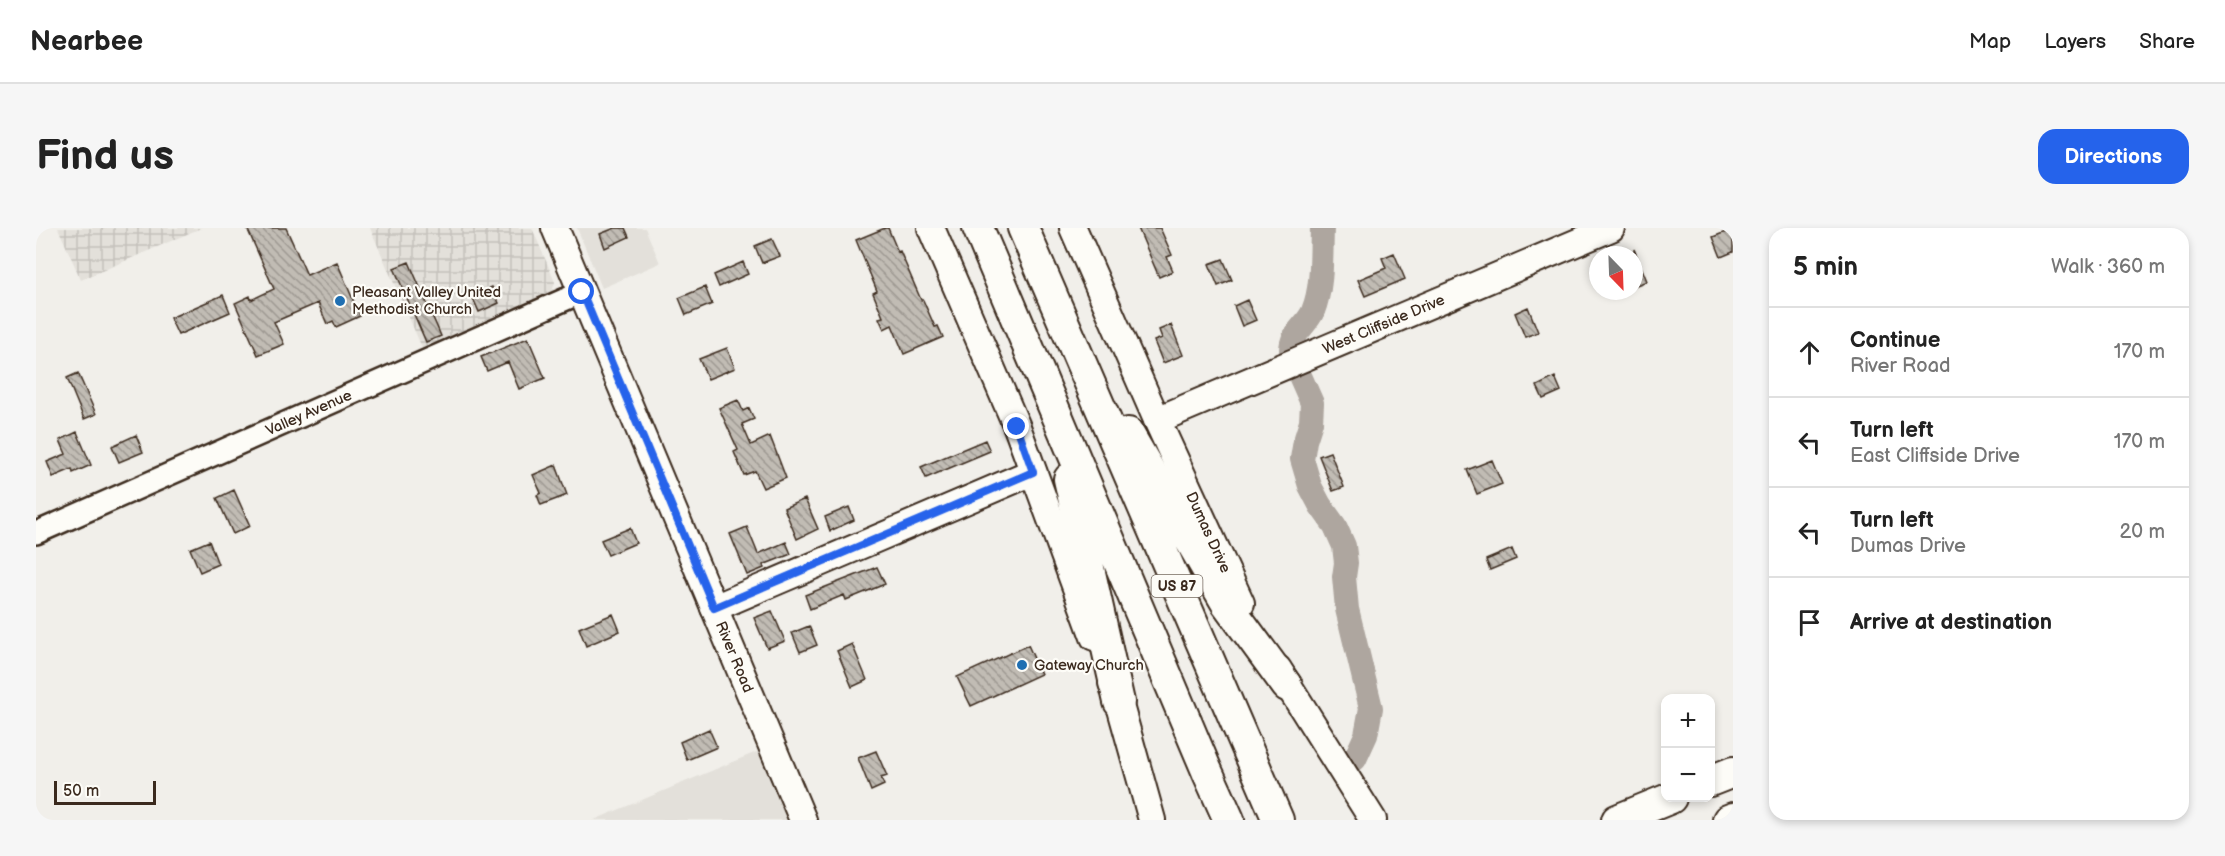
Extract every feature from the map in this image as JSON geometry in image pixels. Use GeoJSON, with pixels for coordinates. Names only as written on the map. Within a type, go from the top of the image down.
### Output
{"type":"FeatureCollection","features":[{"type":"Feature","properties":{"kind":"highway","name":"US 87"},"geometry":{"type":"LineString","coordinates":[[978,228],[1206,771],[1229,820]]}},
{"type":"Feature","properties":{"kind":"highway","name":"US 87"},"geometry":{"type":"LineString","coordinates":[[1023,228],[1278,820]]}},
{"type":"Feature","properties":{"kind":"highway"},"geometry":{"type":"LineString","coordinates":[[1076,352],[1131,438],[1227,604],[1287,686]]}},
{"type":"Feature","properties":{"kind":"highway"},"geometry":{"type":"LineString","coordinates":[[1054,409],[1119,702]]}},
{"type":"Feature","properties":{"kind":"highway"},"geometry":{"type":"LineString","coordinates":[[1715,779],[1733,772]]}},
{"type":"Feature","properties":{"kind":"highway"},"geometry":{"type":"LineString","coordinates":[[1617,820],[1661,802]]}},
{"type":"Feature","properties":{"kind":"highway"},"geometry":{"type":"LineString","coordinates":[[1728,820],[1733,818]]}},
{"type":"Feature","properties":{"kind":"main road","name":"River Road"},"geometry":{"type":"LineString","coordinates":[[555,228],[803,820]]}},
{"type":"Feature","properties":{"kind":"main road"},"geometry":{"type":"LineString","coordinates":[[931,228],[1017,427],[1119,702],[1152,820]]}},
{"type":"Feature","properties":{"kind":"main road","name":"Dumas Drive"},"geometry":{"type":"LineString","coordinates":[[1073,228],[1234,589],[1287,686],[1373,820]]}},
{"type":"Feature","properties":{"kind":"main road","name":"West Cliffside Drive"},"geometry":{"type":"LineString","coordinates":[[1157,420],[1611,228]]}},
{"type":"Feature","properties":{"kind":"main road"},"geometry":{"type":"LineString","coordinates":[[714,608],[1033,472]]}},
{"type":"Feature","properties":{"kind":"street","name":"Valley Avenue"},"geometry":{"type":"LineString","coordinates":[[36,533],[582,292]]}},
{"type":"Feature","properties":{"kind":"shaded area"},"geometry":{"type":"Polygon","coordinates":[[[58,228],[201,228],[81,280],[58,228]]]}},
{"type":"Feature","properties":{"kind":"shaded area"},"geometry":{"type":"Polygon","coordinates":[[[370,228],[532,228],[555,282],[552,292],[423,350],[370,228]]]}},
{"type":"Feature","properties":{"kind":"shaded area"},"geometry":{"type":"Polygon","coordinates":[[[577,228],[645,228],[660,263],[602,288],[577,228]]]}},
{"type":"Feature","properties":{"kind":"shaded area"},"geometry":{"type":"Polygon","coordinates":[[[766,748],[795,820],[594,820],[766,748]]]}},
{"type":"Feature","properties":{"kind":"building"},"geometry":{"type":"Polygon","coordinates":[[[247,228],[286,228],[307,275],[337,262],[360,316],[336,327],[333,321],[327,324],[318,303],[274,322],[284,344],[258,355],[235,303],[250,296],[251,300],[274,289],[247,228]]]}},
{"type":"Feature","properties":{"kind":"building"},"geometry":{"type":"Polygon","coordinates":[[[615,228],[625,228],[629,237],[605,248],[600,234],[615,228]]]}},
{"type":"Feature","properties":{"kind":"building"},"geometry":{"type":"Polygon","coordinates":[[[888,228],[921,300],[943,337],[904,354],[892,325],[884,329],[879,318],[883,317],[873,293],[877,291],[856,240],[888,228]]]}},
{"type":"Feature","properties":{"kind":"building"},"geometry":{"type":"Polygon","coordinates":[[[1138,228],[1160,228],[1172,255],[1167,257],[1173,271],[1159,277],[1138,228]]]}},
{"type":"Feature","properties":{"kind":"building"},"geometry":{"type":"Polygon","coordinates":[[[1733,229],[1733,252],[1721,257],[1713,237],[1733,229]]]}},
{"type":"Feature","properties":{"kind":"building"},"geometry":{"type":"Polygon","coordinates":[[[772,239],[780,256],[762,263],[755,246],[772,239]]]}},
{"type":"Feature","properties":{"kind":"building"},"geometry":{"type":"Polygon","coordinates":[[[1394,253],[1405,279],[1365,296],[1358,280],[1386,268],[1382,258],[1394,253]]]}},
{"type":"Feature","properties":{"kind":"building"},"geometry":{"type":"Polygon","coordinates":[[[1223,259],[1232,280],[1218,286],[1209,264],[1223,259]]]}},
{"type":"Feature","properties":{"kind":"building"},"geometry":{"type":"Polygon","coordinates":[[[409,262],[441,336],[426,342],[394,268],[409,262]]]}},
{"type":"Feature","properties":{"kind":"building"},"geometry":{"type":"Polygon","coordinates":[[[743,262],[748,274],[719,287],[714,275],[743,262]]]}},
{"type":"Feature","properties":{"kind":"building"},"geometry":{"type":"Polygon","coordinates":[[[1643,271],[1647,281],[1643,283],[1643,271]]]}},
{"type":"Feature","properties":{"kind":"building"},"geometry":{"type":"Polygon","coordinates":[[[492,287],[499,303],[479,312],[472,296],[492,287]]]}},
{"type":"Feature","properties":{"kind":"building"},"geometry":{"type":"Polygon","coordinates":[[[705,287],[712,304],[686,315],[679,298],[705,287]]]}},
{"type":"Feature","properties":{"kind":"building"},"geometry":{"type":"Polygon","coordinates":[[[223,295],[230,312],[178,335],[170,318],[223,295]]]}},
{"type":"Feature","properties":{"kind":"building"},"geometry":{"type":"Polygon","coordinates":[[[1247,300],[1256,320],[1242,326],[1234,306],[1247,300]]]}},
{"type":"Feature","properties":{"kind":"building"},"geometry":{"type":"Polygon","coordinates":[[[1528,307],[1538,332],[1525,337],[1515,313],[1528,307]]]}},
{"type":"Feature","properties":{"kind":"building"},"geometry":{"type":"Polygon","coordinates":[[[1171,325],[1183,355],[1163,363],[1154,341],[1162,338],[1159,330],[1171,325]]]}},
{"type":"Feature","properties":{"kind":"building"},"geometry":{"type":"Polygon","coordinates":[[[528,338],[545,378],[519,389],[508,362],[487,371],[481,357],[528,338]]]}},
{"type":"Feature","properties":{"kind":"building"},"geometry":{"type":"Polygon","coordinates":[[[727,348],[735,368],[708,379],[699,359],[727,348]]]}},
{"type":"Feature","properties":{"kind":"building"},"geometry":{"type":"Polygon","coordinates":[[[78,373],[96,414],[84,419],[67,378],[78,373]]]}},
{"type":"Feature","properties":{"kind":"building"},"geometry":{"type":"Polygon","coordinates":[[[1555,377],[1561,391],[1543,399],[1537,386],[1555,377]]]}},
{"type":"Feature","properties":{"kind":"building"},"geometry":{"type":"Polygon","coordinates":[[[738,400],[743,411],[749,408],[754,419],[742,424],[751,445],[770,436],[786,478],[763,488],[755,471],[744,475],[734,452],[738,450],[719,408],[738,400]]]}},
{"type":"Feature","properties":{"kind":"building"},"geometry":{"type":"Polygon","coordinates":[[[77,432],[91,465],[73,473],[72,469],[53,477],[47,462],[66,454],[60,440],[77,432]]]}},
{"type":"Feature","properties":{"kind":"building"},"geometry":{"type":"Polygon","coordinates":[[[136,435],[143,452],[119,462],[112,446],[136,435]]]}},
{"type":"Feature","properties":{"kind":"building"},"geometry":{"type":"Polygon","coordinates":[[[985,440],[990,451],[926,478],[921,467],[985,440]]]}},
{"type":"Feature","properties":{"kind":"building"},"geometry":{"type":"Polygon","coordinates":[[[1330,452],[1344,487],[1333,491],[1319,456],[1330,452]]]}},
{"type":"Feature","properties":{"kind":"building"},"geometry":{"type":"Polygon","coordinates":[[[1492,460],[1502,484],[1477,494],[1467,470],[1492,460]]]}},
{"type":"Feature","properties":{"kind":"building"},"geometry":{"type":"Polygon","coordinates":[[[556,465],[567,495],[541,505],[537,495],[541,493],[533,475],[556,465]]]}},
{"type":"Feature","properties":{"kind":"building"},"geometry":{"type":"Polygon","coordinates":[[[234,490],[250,526],[233,534],[217,498],[234,490]]]}},
{"type":"Feature","properties":{"kind":"building"},"geometry":{"type":"Polygon","coordinates":[[[805,499],[818,529],[797,539],[784,508],[805,499]]]}},
{"type":"Feature","properties":{"kind":"building"},"geometry":{"type":"Polygon","coordinates":[[[849,507],[854,520],[830,531],[825,517],[849,507]]]}},
{"type":"Feature","properties":{"kind":"building"},"geometry":{"type":"Polygon","coordinates":[[[747,527],[758,554],[786,542],[791,554],[763,565],[764,568],[747,575],[730,534],[747,527]]]}},
{"type":"Feature","properties":{"kind":"building"},"geometry":{"type":"Polygon","coordinates":[[[630,528],[636,543],[608,555],[601,540],[630,528]]]}},
{"type":"Feature","properties":{"kind":"building"},"geometry":{"type":"Polygon","coordinates":[[[209,541],[218,564],[200,572],[190,549],[209,541]]]}},
{"type":"Feature","properties":{"kind":"building"},"geometry":{"type":"Polygon","coordinates":[[[1512,549],[1516,559],[1490,570],[1486,560],[1512,549]]]}},
{"type":"Feature","properties":{"kind":"building"},"geometry":{"type":"Polygon","coordinates":[[[877,567],[885,584],[846,600],[844,595],[810,609],[805,595],[877,567]]]}},
{"type":"Feature","properties":{"kind":"building"},"geometry":{"type":"Polygon","coordinates":[[[772,611],[785,641],[767,648],[754,618],[772,611]]]}},
{"type":"Feature","properties":{"kind":"building"},"geometry":{"type":"Polygon","coordinates":[[[613,614],[620,631],[586,646],[579,628],[613,614]]]}},
{"type":"Feature","properties":{"kind":"building"},"geometry":{"type":"Polygon","coordinates":[[[809,626],[817,645],[800,652],[792,633],[809,626]]]}},
{"type":"Feature","properties":{"kind":"building"},"geometry":{"type":"Polygon","coordinates":[[[852,644],[867,680],[852,687],[837,651],[852,644]]]}},
{"type":"Feature","properties":{"kind":"building"},"geometry":{"type":"Polygon","coordinates":[[[1028,645],[1041,674],[971,706],[957,677],[1028,645]]]}},
{"type":"Feature","properties":{"kind":"building"},"geometry":{"type":"Polygon","coordinates":[[[709,729],[717,747],[687,760],[680,742],[709,729]]]}},
{"type":"Feature","properties":{"kind":"building"},"geometry":{"type":"Polygon","coordinates":[[[876,751],[887,776],[881,778],[884,785],[871,791],[858,758],[876,751]]]}},
{"type":"Feature","properties":{"kind":"waterway"},"geometry":{"type":"LineString","coordinates":[[1291,351],[1293,339],[1310,317],[1316,301],[1321,270],[1322,228]]}},
{"type":"Feature","properties":{"kind":"waterway"},"geometry":{"type":"LineString","coordinates":[[1297,369],[1312,403],[1311,422],[1302,459],[1310,486],[1335,526],[1344,546],[1347,609],[1371,708],[1366,735],[1355,759]]}},
{"type":"Feature","properties":{"kind":"place","name":"Pleasant Valley United Methodist Church"},"geometry":{"type":"Point","coordinates":[340,301]}},
{"type":"Feature","properties":{"kind":"place","name":"Gateway Church"},"geometry":{"type":"Point","coordinates":[1022,665]}},
{"type":"Feature","properties":{"kind":"route"},"geometry":{"type":"LineString","coordinates":[[582,292],[714,608],[1033,472],[1017,427]]}}]}
